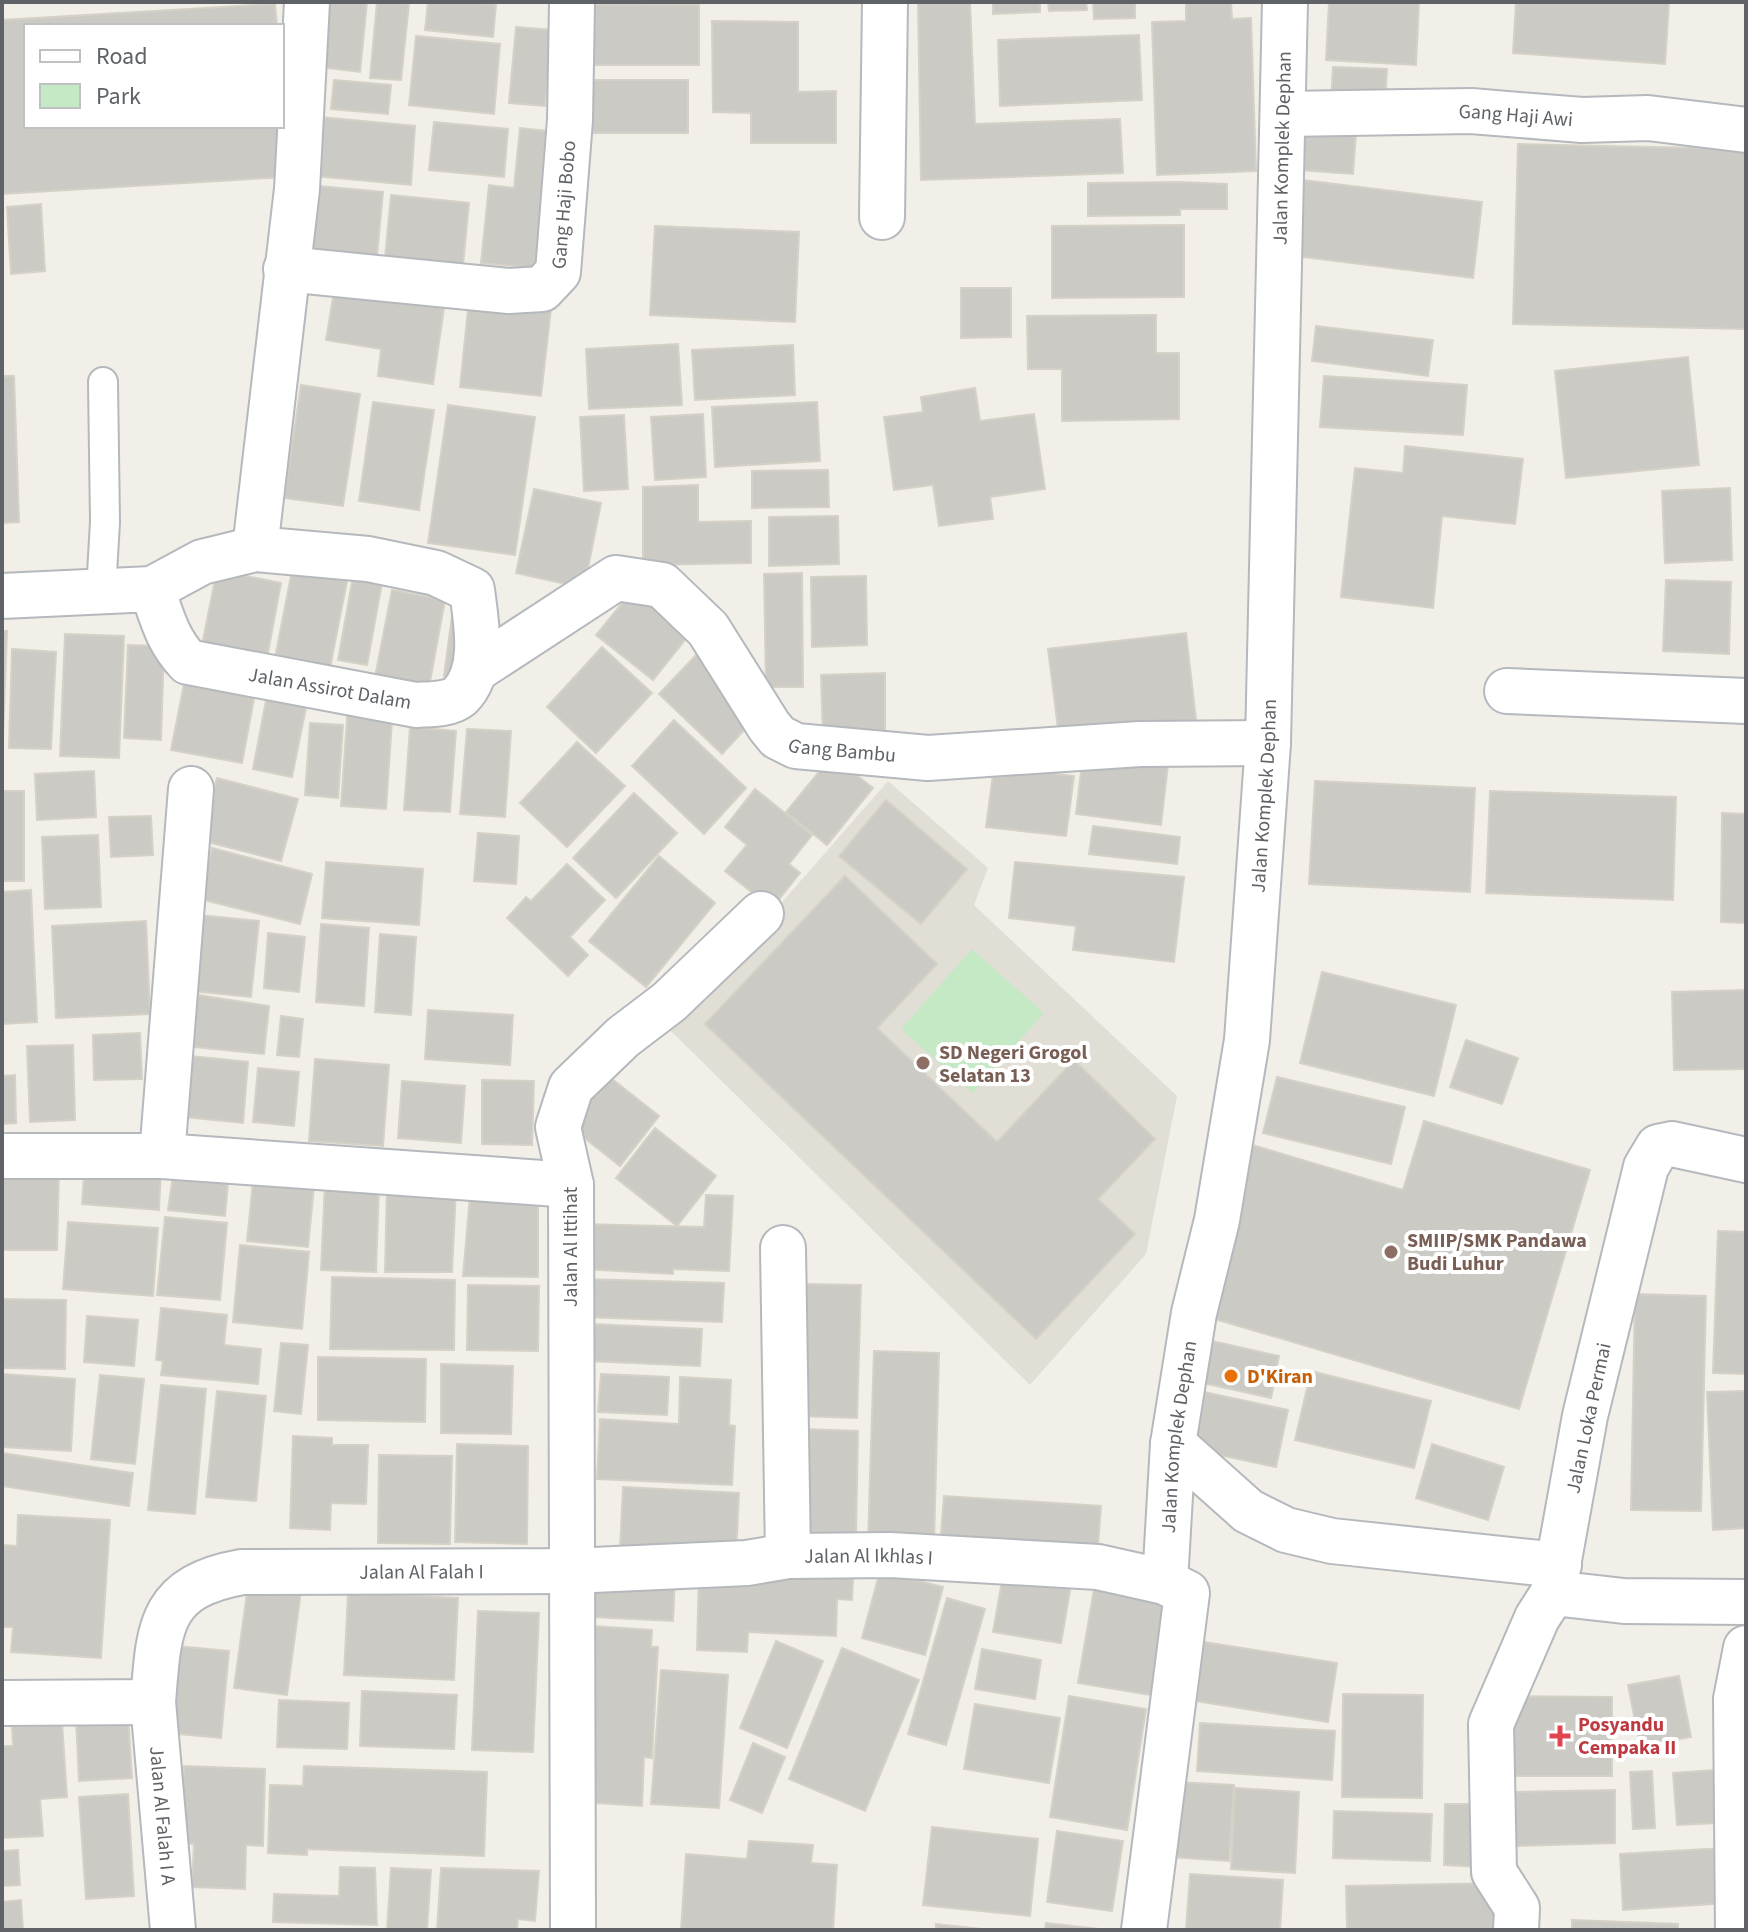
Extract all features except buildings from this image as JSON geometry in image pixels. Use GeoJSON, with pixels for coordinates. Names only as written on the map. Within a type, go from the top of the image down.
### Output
{"type":"FeatureCollection","features":[{"type":"Feature","properties":{"kind":"street"},"geometry":{"type":"LineString","coordinates":[[255,549],[297,189],[307,2]]}},
{"type":"Feature","properties":{"kind":"street","name":"Gang Haji Bobo"},"geometry":{"type":"LineString","coordinates":[[286,269],[509,291],[542,289],[558,272],[570,120],[572,2]]}},
{"type":"Feature","properties":{"kind":"street"},"geometry":{"type":"LineString","coordinates":[[882,217],[885,2]]}},
{"type":"Feature","properties":{"kind":"street","name":"Jalan Komplek Dephan"},"geometry":{"type":"LineString","coordinates":[[1166,1573],[1173,1444],[1194,1313],[1217,1220],[1247,1040],[1268,743],[1285,2]]}},
{"type":"Feature","properties":{"kind":"street","name":"Gang Haji Awi"},"geometry":{"type":"LineString","coordinates":[[1284,114],[1471,111],[1582,120],[1648,118],[1746,130]]}},
{"type":"Feature","properties":{"kind":"street"},"geometry":{"type":"LineString","coordinates":[[2,596],[152,589],[202,562],[255,549],[368,559],[436,573],[472,590],[476,623],[475,670]]}},
{"type":"Feature","properties":{"kind":"street","name":"Gang Bambu"},"geometry":{"type":"LineString","coordinates":[[475,670],[616,578],[634,578],[662,585],[708,629],[769,726],[778,737],[796,746],[928,758],[1140,744],[1268,743]]}},
{"type":"Feature","properties":{"kind":"street","name":"Jalan Assirot Dalam"},"geometry":{"type":"LineString","coordinates":[[152,589],[164,627],[174,647],[188,662],[416,705],[442,703],[459,697],[475,670]]}},
{"type":"Feature","properties":{"kind":"street"},"geometry":{"type":"LineString","coordinates":[[1507,691],[1746,701]]}},
{"type":"Feature","properties":{"kind":"street"},"geometry":{"type":"LineString","coordinates":[[162,1156],[191,789]]}},
{"type":"Feature","properties":{"kind":"street","name":"Jalan Al Ittihat"},"geometry":{"type":"LineString","coordinates":[[571,1571],[571,1185],[558,1127],[571,1087],[608,1051],[669,1002],[761,914]]}},
{"type":"Feature","properties":{"kind":"street","name":"Jalan Loka Permai"},"geometry":{"type":"LineString","coordinates":[[1516,1930],[1517,1908],[1494,1872],[1491,1724],[1550,1592],[1585,1416],[1646,1167],[1658,1147],[1672,1144],[1746,1160]]}},
{"type":"Feature","properties":{"kind":"street"},"geometry":{"type":"LineString","coordinates":[[2,1156],[162,1156],[571,1185]]}},
{"type":"Feature","properties":{"kind":"street"},"geometry":{"type":"LineString","coordinates":[[783,1248],[788,1556]]}},
{"type":"Feature","properties":{"kind":"street"},"geometry":{"type":"LineString","coordinates":[[1173,1444],[1248,1511],[1286,1530],[1550,1592],[1624,1601],[1746,1602]]}},
{"type":"Feature","properties":{"kind":"street","name":"Jalan Al Ikhlas I"},"geometry":{"type":"LineString","coordinates":[[571,1571],[747,1563],[788,1556],[890,1555],[1166,1573]]}},
{"type":"Feature","properties":{"kind":"street"},"geometry":{"type":"LineString","coordinates":[[571,1571],[573,1930]]}},
{"type":"Feature","properties":{"kind":"street","name":"Jalan Al Falah I"},"geometry":{"type":"LineString","coordinates":[[153,1702],[157,1646],[164,1622],[181,1596],[208,1578],[242,1572],[571,1571]]}},
{"type":"Feature","properties":{"kind":"street"},"geometry":{"type":"LineString","coordinates":[[1144,1930],[1187,1609],[1187,1593],[1166,1573]]}},
{"type":"Feature","properties":{"kind":"street"},"geometry":{"type":"LineString","coordinates":[[1738,1930],[1736,1699],[1746,1648]]}},
{"type":"Feature","properties":{"kind":"street"},"geometry":{"type":"LineString","coordinates":[[2,1703],[153,1702]]}},
{"type":"Feature","properties":{"kind":"street","name":"Jalan Al Falah I A"},"geometry":{"type":"LineString","coordinates":[[153,1702],[173,1930]]}},
{"type":"Feature","properties":{"kind":"lane"},"geometry":{"type":"LineString","coordinates":[[101,591],[105,522],[103,382]]}},
{"type":"Feature","properties":{"kind":"shaded area","name":"SD Negeri Grogol Selatan 13"},"geometry":{"type":"Polygon","coordinates":[[[888,781],[988,868],[974,905],[1177,1096],[1146,1254],[1030,1385],[670,1030],[888,781]]]}},
{"type":"Feature","properties":{"kind":"green space"},"geometry":{"type":"Polygon","coordinates":[[[972,949],[1044,1013],[973,1093],[901,1029],[972,949]]]}},
{"type":"Feature","properties":{"kind":"place","name":"SD Negeri Grogol Selatan 13"},"geometry":{"type":"Point","coordinates":[923,1063]}},
{"type":"Feature","properties":{"kind":"place","name":"SMIIP/SMK Pandawa Budi Luhur"},"geometry":{"type":"Point","coordinates":[1391,1252]}},
{"type":"Feature","properties":{"kind":"place","name":"D'Kiran"},"geometry":{"type":"Point","coordinates":[1231,1376]}},
{"type":"Feature","properties":{"kind":"place","name":"Posyandu Cempaka II"},"geometry":{"type":"Point","coordinates":[1560,1736]}}]}
